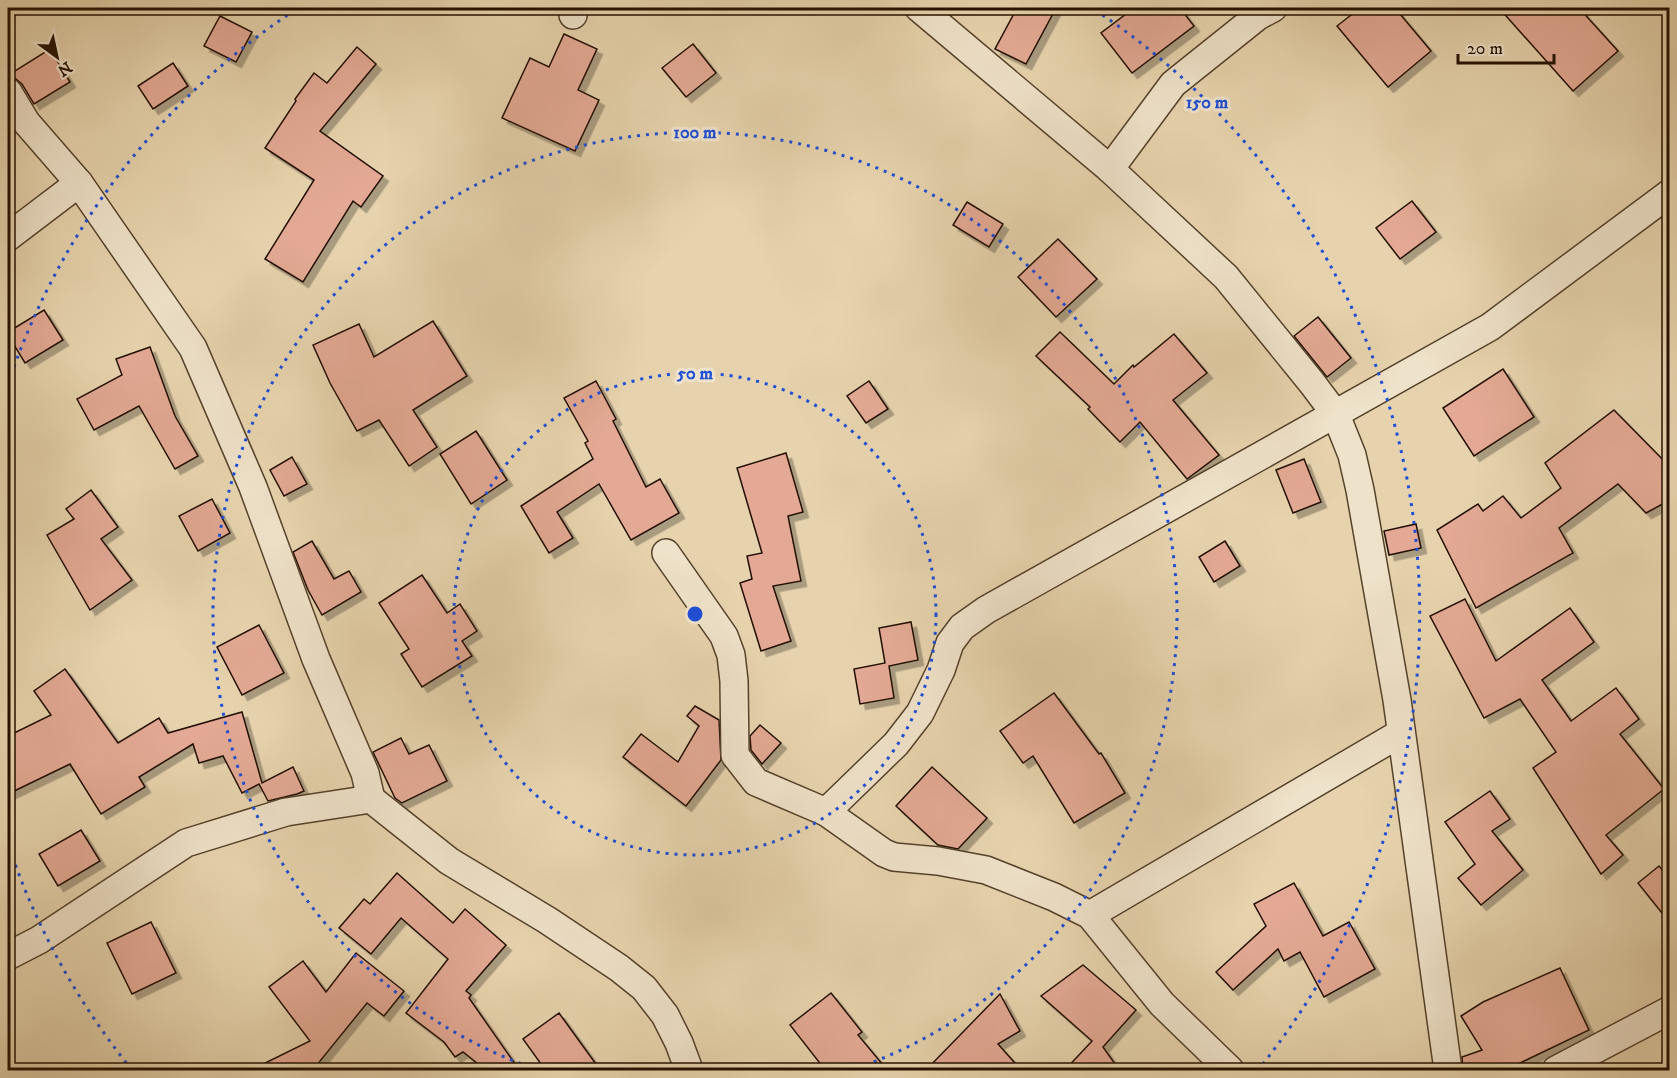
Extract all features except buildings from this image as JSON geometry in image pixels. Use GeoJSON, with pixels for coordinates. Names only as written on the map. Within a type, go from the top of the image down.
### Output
{"type":"FeatureCollection","features":[{"type":"Feature","properties":{"kind":"street"},"geometry":{"type":"LineString","coordinates":[[919,8],[1110,169],[1226,277],[1336,415],[1352,455],[1360,490],[1401,733],[1448,1071]]}},
{"type":"Feature","properties":{"kind":"street"},"geometry":{"type":"LineString","coordinates":[[1110,169],[1173,84],[1258,16],[1273,8]]}},
{"type":"Feature","properties":{"kind":"street"},"geometry":{"type":"LineString","coordinates":[[8,92],[26,122],[79,183],[193,348],[252,487],[316,659],[364,772],[371,799],[449,861],[547,920],[645,988],[665,1015],[679,1043],[689,1071]]}},
{"type":"Feature","properties":{"kind":"street"},"geometry":{"type":"LineString","coordinates":[[8,237],[79,183]]}},
{"type":"Feature","properties":{"kind":"street"},"geometry":{"type":"LineString","coordinates":[[826,812],[879,763],[920,713],[941,670],[950,643],[962,627],[986,610],[1490,327],[1670,193]]}},
{"type":"Feature","properties":{"kind":"street"},"geometry":{"type":"LineString","coordinates":[[666,553],[724,636],[731,655],[734,681],[735,755],[756,782],[826,812],[884,853],[894,857],[938,861],[986,870],[1054,897],[1090,915],[1162,1004],[1230,1071]]}},
{"type":"Feature","properties":{"kind":"street"},"geometry":{"type":"LineString","coordinates":[[1090,915],[1401,733]]}},
{"type":"Feature","properties":{"kind":"street"},"geometry":{"type":"LineString","coordinates":[[8,956],[39,940],[186,843],[286,812],[371,799]]}},
{"type":"Feature","properties":{"kind":"street"},"geometry":{"type":"LineString","coordinates":[[1556,1071],[1670,1010]]}}]}
